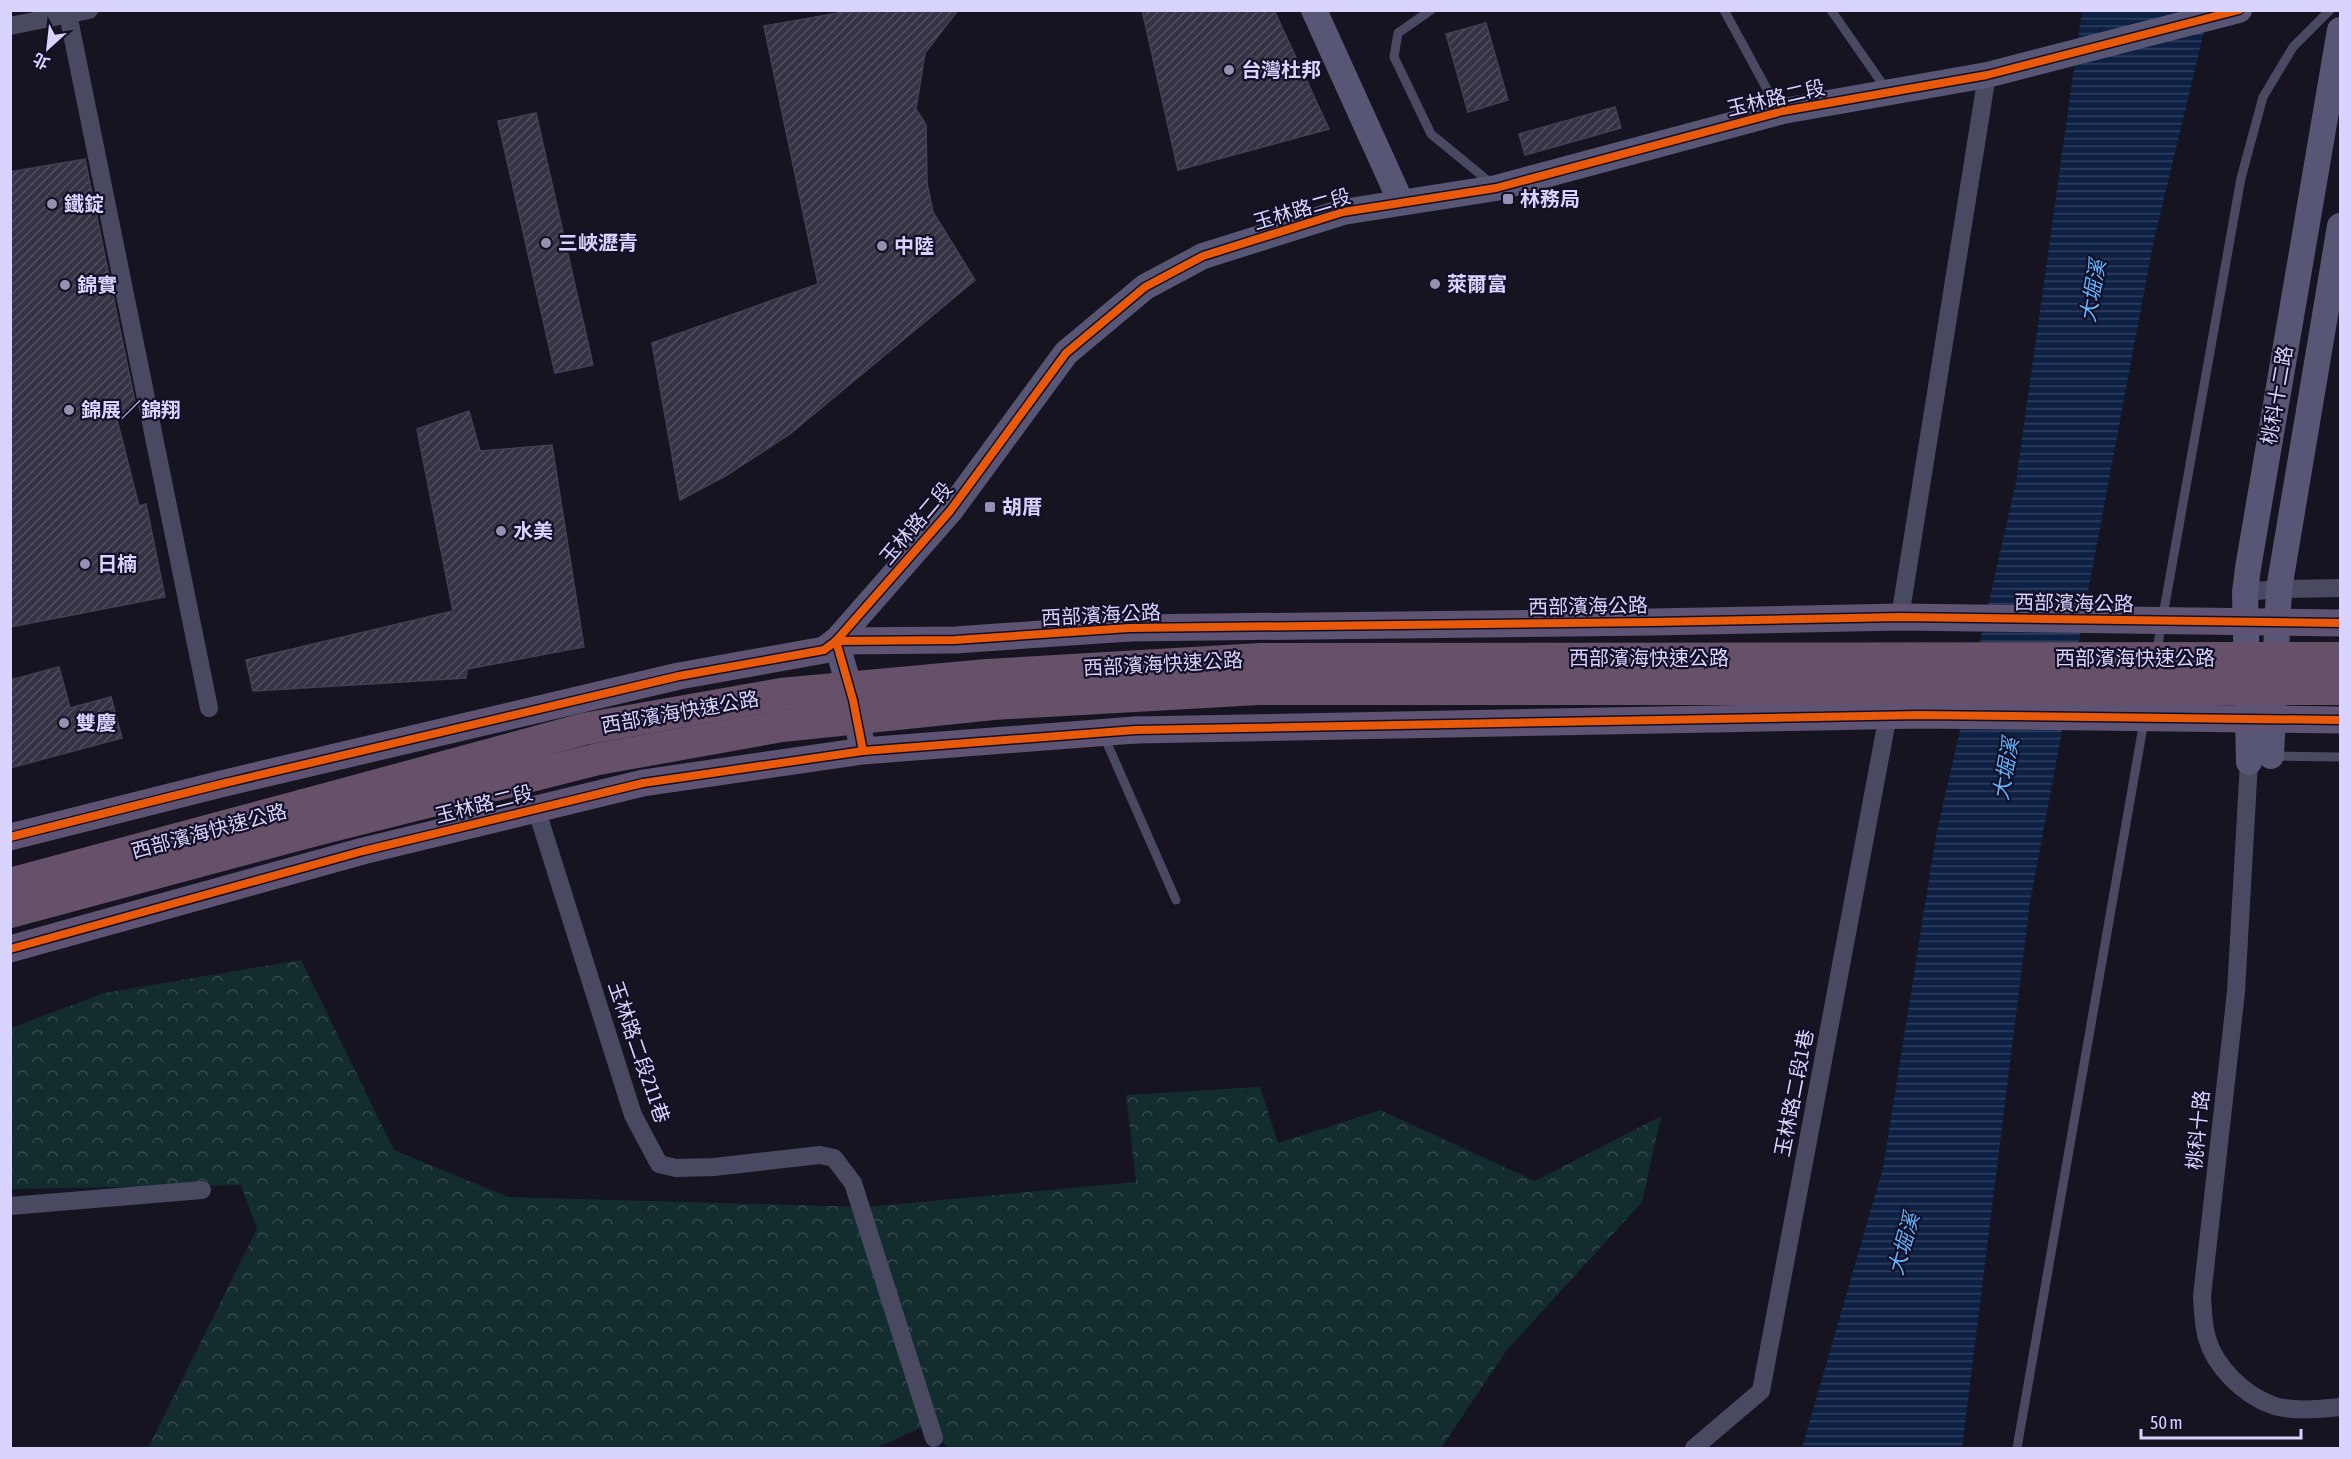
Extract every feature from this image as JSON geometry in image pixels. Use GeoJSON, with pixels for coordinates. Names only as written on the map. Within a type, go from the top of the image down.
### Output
{"type":"FeatureCollection","features":[{"type":"Feature","properties":{"kind":"highway","name":"西部濱海快速公路"},"geometry":{"type":"LineString","coordinates":[[10,912],[584,729],[781,694],[987,675],[1261,659],[2340,658]]}},
{"type":"Feature","properties":{"kind":"highway","name":"西部濱海快速公路"},"geometry":{"type":"LineString","coordinates":[[10,884],[308,818],[609,757],[782,726],[993,704],[1258,689],[2340,689]]}},
{"type":"Feature","properties":{"kind":"main road","name":"西部濱海公路"},"geometry":{"type":"LineString","coordinates":[[836,641],[955,640],[1129,628],[1900,617],[2340,624]]}},
{"type":"Feature","properties":{"kind":"main road","name":"玉林路二段"},"geometry":{"type":"LineString","coordinates":[[10,837],[679,676],[824,650],[836,641]]}},
{"type":"Feature","properties":{"kind":"main road"},"geometry":{"type":"LineString","coordinates":[[863,751],[1064,725],[1102,732],[1888,716],[2340,720]]}},
{"type":"Feature","properties":{"kind":"main road","name":"玉林路二段"},"geometry":{"type":"LineString","coordinates":[[10,949],[363,850],[643,783],[863,751]]}},
{"type":"Feature","properties":{"kind":"street"},"geometry":{"type":"LineString","coordinates":[[10,26],[89,10]]}},
{"type":"Feature","properties":{"kind":"street"},"geometry":{"type":"LineString","coordinates":[[1314,10],[1401,202]]}},
{"type":"Feature","properties":{"kind":"street","name":"玉林路二段"},"geometry":{"type":"LineString","coordinates":[[836,641],[950,511],[1066,353],[1144,287],[1203,256],[1343,212],[1496,188],[1783,111],[1997,72],[2239,10]]}},
{"type":"Feature","properties":{"kind":"street"},"geometry":{"type":"LineString","coordinates":[[68,15],[209,708]]}},
{"type":"Feature","properties":{"kind":"street","name":"桃科十二路"},"geometry":{"type":"LineString","coordinates":[[2260,759],[2245,592],[2340,30]]}},
{"type":"Feature","properties":{"kind":"street"},"geometry":{"type":"LineString","coordinates":[[1900,617],[1997,72]]}},
{"type":"Feature","properties":{"kind":"street","name":"桃科十二路"},"geometry":{"type":"LineString","coordinates":[[2260,759],[2279,589],[2340,226]]}},
{"type":"Feature","properties":{"kind":"street"},"geometry":{"type":"LineString","coordinates":[[2245,592],[2340,588]]}},
{"type":"Feature","properties":{"kind":"street"},"geometry":{"type":"LineString","coordinates":[[836,641],[858,700],[863,751]]}},
{"type":"Feature","properties":{"kind":"street","name":"玉林路二段1巷"},"geometry":{"type":"LineString","coordinates":[[1694,1449],[1761,1391],[1888,716]]}},
{"type":"Feature","properties":{"kind":"street","name":"桃科十路"},"geometry":{"type":"LineString","coordinates":[[2260,759],[2202,1296],[2207,1338],[2224,1371],[2247,1393],[2256,1398],[2274,1406],[2318,1409],[2340,1407]]}},
{"type":"Feature","properties":{"kind":"street","name":"玉林路二段211巷"},"geometry":{"type":"LineString","coordinates":[[536,808],[633,1115],[659,1164],[676,1168],[714,1167],[820,1155],[834,1158],[853,1183],[934,1438]]}},
{"type":"Feature","properties":{"kind":"street"},"geometry":{"type":"LineString","coordinates":[[10,1206],[202,1190]]}},
{"type":"Feature","properties":{"kind":"lane"},"geometry":{"type":"LineString","coordinates":[[1431,10],[1398,33],[1394,57],[1431,134],[1496,188]]}},
{"type":"Feature","properties":{"kind":"lane"},"geometry":{"type":"LineString","coordinates":[[1724,10],[1768,91],[1783,111]]}},
{"type":"Feature","properties":{"kind":"lane"},"geometry":{"type":"LineString","coordinates":[[1831,10],[1887,91]]}},
{"type":"Feature","properties":{"kind":"lane"},"geometry":{"type":"LineString","coordinates":[[2154,668],[2241,178],[2263,97],[2294,47],[2331,10]]}},
{"type":"Feature","properties":{"kind":"lane"},"geometry":{"type":"LineString","coordinates":[[2017,1449],[2151,680]]}},
{"type":"Feature","properties":{"kind":"lane"},"geometry":{"type":"LineString","coordinates":[[1061,685],[1064,725]]}},
{"type":"Feature","properties":{"kind":"lane"},"geometry":{"type":"LineString","coordinates":[[1102,732],[1176,900]]}},
{"type":"Feature","properties":{"kind":"lane"},"geometry":{"type":"LineString","coordinates":[[2260,759],[2340,757]]}},
{"type":"Feature","properties":{"kind":"green space"},"geometry":{"type":"Polygon","coordinates":[[[301,960],[394,1150],[508,1197],[865,1207],[1136,1182],[1126,1095],[1260,1087],[1278,1143],[1380,1110],[1535,1181],[1661,1116],[1642,1202],[1507,1350],[1441,1448],[949,1448],[924,1426],[877,1448],[148,1448],[257,1229],[241,1185],[11,1189],[11,1028],[104,993],[301,960]]]}},
{"type":"Feature","properties":{"kind":"water","name":"大堀溪"},"geometry":{"type":"Polygon","coordinates":[[[2082,11],[2209,11],[2153,244],[2030,902],[1962,1448],[1802,1448],[1883,1168],[1936,836],[2016,482],[2082,11]]]}},
{"type":"Feature","properties":{"kind":"building","name":"中陸"},"geometry":{"type":"Polygon","coordinates":[[[855,10],[958,10],[925,53],[916,109],[926,125],[927,183],[933,212],[975,280],[790,434],[727,475],[680,500],[652,343],[818,284],[764,26],[855,10]]]}},
{"type":"Feature","properties":{"kind":"building","name":"台灣杜邦"},"geometry":{"type":"Polygon","coordinates":[[[1142,10],[1274,10],[1329,129],[1178,170],[1142,10]]]}},
{"type":"Feature","properties":{"kind":"building"},"geometry":{"type":"Polygon","coordinates":[[[1486,23],[1508,100],[1468,112],[1446,34],[1486,23]]]}},
{"type":"Feature","properties":{"kind":"building"},"geometry":{"type":"Polygon","coordinates":[[[1615,107],[1621,128],[1525,155],[1519,134],[1615,107]]]}},
{"type":"Feature","properties":{"kind":"building","name":"三峽瀝青"},"geometry":{"type":"Polygon","coordinates":[[[536,113],[593,365],[555,373],[498,121],[536,113]]]}},
{"type":"Feature","properties":{"kind":"building"},"geometry":{"type":"Polygon","coordinates":[[[85,159],[136,407],[116,416],[139,506],[146,504],[165,597],[10,627],[10,172],[85,159]]]}},
{"type":"Feature","properties":{"kind":"building","name":"水美"},"geometry":{"type":"Polygon","coordinates":[[[469,411],[480,451],[552,445],[584,647],[467,669],[466,678],[253,691],[246,660],[453,611],[417,429],[469,411]]]}},
{"type":"Feature","properties":{"kind":"building","name":"雙慶"},"geometry":{"type":"Polygon","coordinates":[[[59,667],[70,708],[111,697],[122,738],[10,768],[10,680],[59,667]]]}},
{"type":"Feature","properties":{"kind":"cycle path"},"geometry":{"type":"LineString","coordinates":[[10,837],[221,784],[679,676],[824,650],[836,641],[950,511],[1066,353],[1145,287],[1203,256],[1343,212],[1496,188],[1783,111],[1987,75],[2239,10]]}},
{"type":"Feature","properties":{"kind":"cycle path"},"geometry":{"type":"LineString","coordinates":[[836,641],[955,640],[1129,628],[1900,617],[2340,623]]}},
{"type":"Feature","properties":{"kind":"cycle path"},"geometry":{"type":"LineString","coordinates":[[836,641],[853,700],[863,751]]}},
{"type":"Feature","properties":{"kind":"cycle path"},"geometry":{"type":"LineString","coordinates":[[10,949],[363,851],[643,783],[863,751],[1135,730],[1919,715],[2340,720]]}},
{"type":"Feature","properties":{"kind":"place","name":"台灣杜邦"},"geometry":{"type":"Point","coordinates":[1229,70]}},
{"type":"Feature","properties":{"kind":"place","name":"林務局"},"geometry":{"type":"Point","coordinates":[1508,199]}},
{"type":"Feature","properties":{"kind":"place","name":"鐵錠"},"geometry":{"type":"Point","coordinates":[52,204]}},
{"type":"Feature","properties":{"kind":"place","name":"三峽瀝青"},"geometry":{"type":"Point","coordinates":[546,243]}},
{"type":"Feature","properties":{"kind":"place","name":"中陸"},"geometry":{"type":"Point","coordinates":[882,246]}},
{"type":"Feature","properties":{"kind":"place","name":"萊爾富"},"geometry":{"type":"Point","coordinates":[1435,284]}},
{"type":"Feature","properties":{"kind":"place","name":"錦實"},"geometry":{"type":"Point","coordinates":[65,285]}},
{"type":"Feature","properties":{"kind":"place","name":"錦展／錦翔"},"geometry":{"type":"Point","coordinates":[69,410]}},
{"type":"Feature","properties":{"kind":"place","name":"胡厝"},"geometry":{"type":"Point","coordinates":[990,507]}},
{"type":"Feature","properties":{"kind":"place","name":"水美"},"geometry":{"type":"Point","coordinates":[501,531]}},
{"type":"Feature","properties":{"kind":"place","name":"日楠"},"geometry":{"type":"Point","coordinates":[85,564]}},
{"type":"Feature","properties":{"kind":"place","name":"雙慶"},"geometry":{"type":"Point","coordinates":[64,723]}}]}
